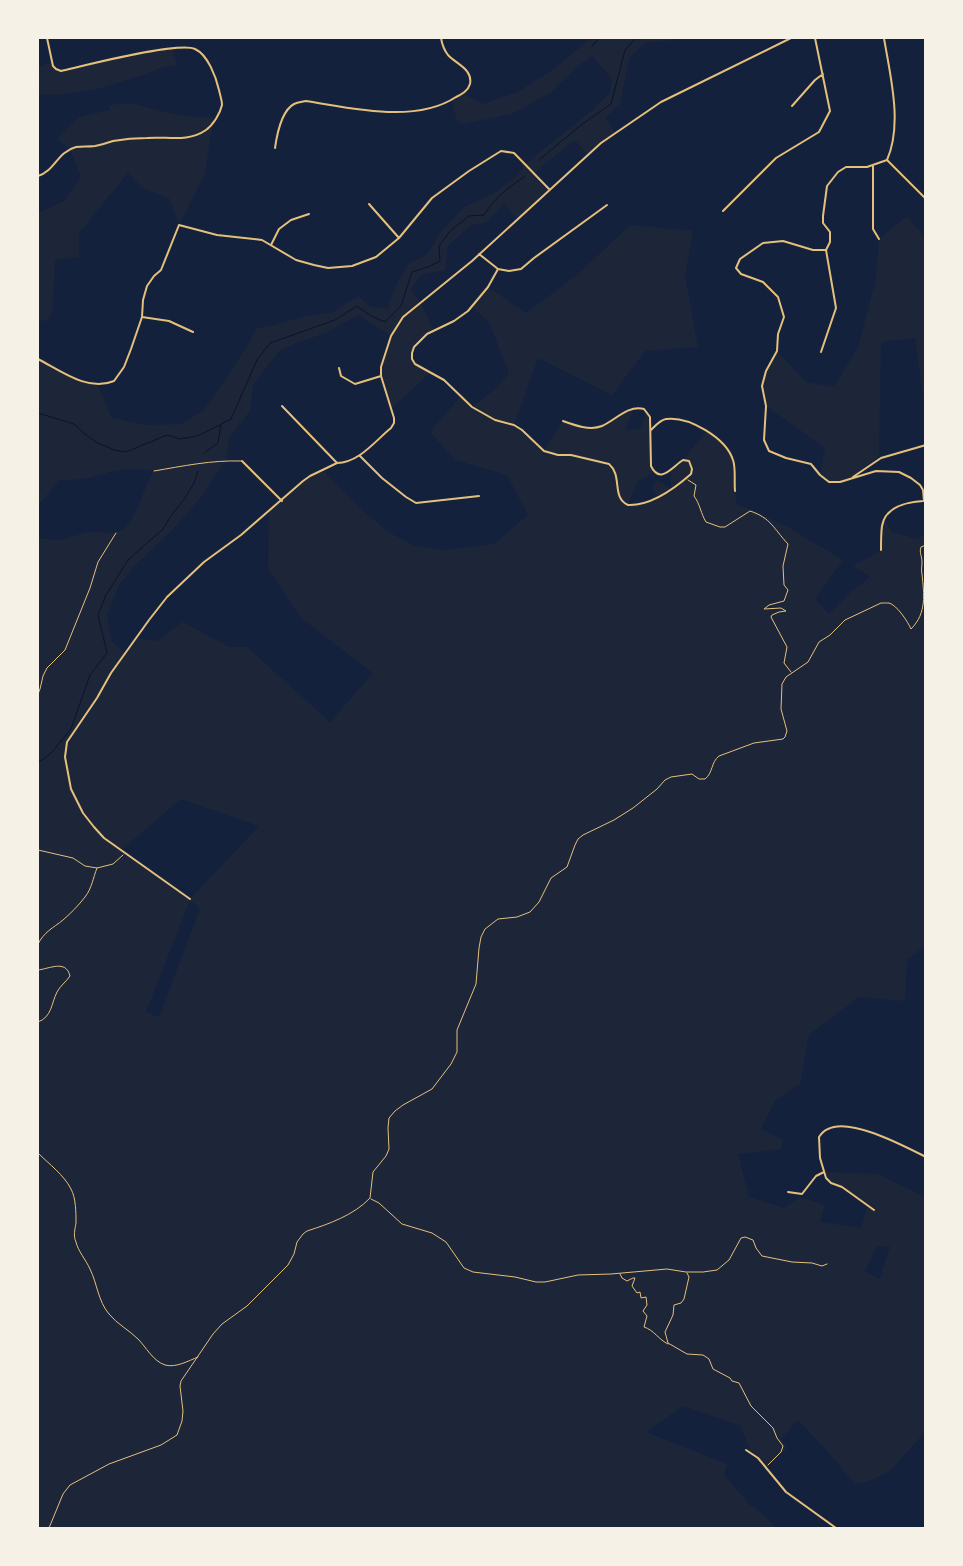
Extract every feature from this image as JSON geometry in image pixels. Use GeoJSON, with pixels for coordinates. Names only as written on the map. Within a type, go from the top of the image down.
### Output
{"type":"FeatureCollection","features":[{"type":"Feature","properties":{"kind":"street"},"geometry":{"type":"LineString","coordinates":[[38,176],[45,174],[66,151],[77,147],[139,138],[181,139],[194,136],[207,129],[217,117],[222,104],[215,74],[204,57],[194,48],[180,47],[154,51],[61,71],[53,66],[47,38]]}},
{"type":"Feature","properties":{"kind":"street"},"geometry":{"type":"LineString","coordinates":[[275,148],[276,134],[285,114],[292,105],[298,102],[306,101],[374,112],[403,112],[427,108],[452,100],[466,91],[470,86],[470,78],[467,72],[444,50],[441,38]]}},
{"type":"Feature","properties":{"kind":"street"},"geometry":{"type":"LineString","coordinates":[[190,899],[104,838],[77,803],[69,782],[66,756],[67,742],[98,698],[111,673],[167,598],[204,562],[241,535],[310,476],[359,456],[391,428],[394,418],[381,376],[381,368],[391,336],[403,318],[518,220],[600,143],[662,102],[791,38]]}},
{"type":"Feature","properties":{"kind":"street"},"geometry":{"type":"LineString","coordinates":[[724,211],[776,158],[819,132],[830,111],[815,38]]}},
{"type":"Feature","properties":{"kind":"street"},"geometry":{"type":"LineString","coordinates":[[821,352],[836,308],[826,250],[830,242],[830,232],[823,223],[827,186],[838,172],[846,167],[873,166],[887,160],[892,149],[894,119],[884,38]]}},
{"type":"Feature","properties":{"kind":"street"},"geometry":{"type":"LineString","coordinates":[[792,106],[815,80],[823,74]]}},
{"type":"Feature","properties":{"kind":"street"},"geometry":{"type":"LineString","coordinates":[[38,359],[84,382],[98,384],[114,381],[124,367],[142,316],[143,300],[147,286],[161,270],[179,225],[217,235],[262,240],[296,260],[314,266],[328,268],[352,266],[376,257],[399,238],[432,198],[501,151],[514,154],[549,189]]}},
{"type":"Feature","properties":{"kind":"street"},"geometry":{"type":"LineString","coordinates":[[887,160],[926,199]]}},
{"type":"Feature","properties":{"kind":"street"},"geometry":{"type":"LineString","coordinates":[[873,166],[873,229],[879,239]]}},
{"type":"Feature","properties":{"kind":"street"},"geometry":{"type":"LineString","coordinates":[[369,204],[399,238]]}},
{"type":"Feature","properties":{"kind":"street"},"geometry":{"type":"LineString","coordinates":[[479,254],[498,269],[509,271],[521,269],[607,205]]}},
{"type":"Feature","properties":{"kind":"street"},"geometry":{"type":"LineString","coordinates":[[271,244],[279,229],[291,220],[309,214]]}},
{"type":"Feature","properties":{"kind":"street"},"geometry":{"type":"LineString","coordinates":[[826,250],[813,250],[782,241],[763,243],[740,259],[736,268],[741,274],[763,282],[778,297],[784,317],[778,334],[777,351],[766,371],[762,386],[766,406],[764,440],[769,451],[786,458],[811,464],[829,482],[840,482],[876,471],[899,472],[912,478],[920,485],[925,501],[898,506],[889,512],[882,523],[881,550]]}},
{"type":"Feature","properties":{"kind":"street"},"geometry":{"type":"LineString","coordinates":[[498,269],[488,287],[468,311],[454,321],[427,334],[414,347],[412,358],[415,364],[444,380],[466,402],[484,415],[514,425],[522,430],[544,451],[609,464],[616,474],[618,492],[624,504],[633,505],[658,497],[691,474],[692,469],[689,461],[686,460],[683,460],[665,474],[659,475],[654,472],[651,466],[650,417],[647,411],[640,408],[626,411],[602,426],[583,427],[563,422]]}},
{"type":"Feature","properties":{"kind":"street"},"geometry":{"type":"LineString","coordinates":[[142,316],[169,321],[193,332]]}},
{"type":"Feature","properties":{"kind":"street"},"geometry":{"type":"LineString","coordinates":[[339,368],[341,376],[355,384],[381,376]]}},
{"type":"Feature","properties":{"kind":"street"},"geometry":{"type":"LineString","coordinates":[[282,406],[338,463]]}},
{"type":"Feature","properties":{"kind":"street"},"geometry":{"type":"LineString","coordinates":[[651,430],[664,420],[669,419],[690,424],[713,434],[729,451],[734,462],[735,491]]}},
{"type":"Feature","properties":{"kind":"street"},"geometry":{"type":"LineString","coordinates":[[851,479],[881,458],[926,445]]}},
{"type":"Feature","properties":{"kind":"street"},"geometry":{"type":"LineString","coordinates":[[359,456],[382,478],[416,503],[479,496]]}},
{"type":"Feature","properties":{"kind":"street"},"geometry":{"type":"LineString","coordinates":[[242,461],[282,501]]}},
{"type":"Feature","properties":{"kind":"street"},"geometry":{"type":"LineString","coordinates":[[874,1210],[826,1178],[820,1158],[819,1136],[828,1128],[838,1126],[852,1128],[881,1135],[926,1157]]}},
{"type":"Feature","properties":{"kind":"street"},"geometry":{"type":"LineString","coordinates":[[788,1192],[802,1194],[816,1176],[824,1172]]}},
{"type":"Feature","properties":{"kind":"street"},"geometry":{"type":"LineString","coordinates":[[746,1450],[758,1458],[786,1492],[836,1528]]}},
{"type":"Feature","properties":{"kind":"lane"},"geometry":{"type":"LineString","coordinates":[[154,471],[226,460],[242,461]]}},
{"type":"Feature","properties":{"kind":"path"},"geometry":{"type":"LineString","coordinates":[[686,478],[696,485],[694,496],[699,502],[701,514],[706,522],[725,527],[750,511],[761,515],[772,523],[777,533],[788,544],[783,566],[784,585],[788,590],[786,597],[784,601],[769,605],[764,609],[781,608],[786,611],[772,615],[772,617],[787,647],[784,662],[791,672]]}},
{"type":"Feature","properties":{"kind":"path"},"geometry":{"type":"LineString","coordinates":[[38,694],[42,676],[47,668],[65,650],[90,588],[98,562],[116,533]]}},
{"type":"Feature","properties":{"kind":"path"},"geometry":{"type":"LineString","coordinates":[[49,1528],[63,1494],[70,1485],[109,1464],[161,1445],[177,1435],[180,1430],[183,1411],[181,1381],[222,1324],[248,1306],[288,1265],[294,1254],[297,1242],[307,1230],[339,1219],[357,1209],[370,1198],[371,1176],[389,1149],[389,1118],[403,1105],[432,1089],[451,1064],[457,1052],[459,1021],[476,984],[478,948],[481,937],[486,930],[498,919],[517,917],[530,912],[539,902],[551,878],[567,867],[578,839],[627,812],[666,780],[682,774],[692,774],[700,779],[705,778],[710,774],[714,760],[719,756],[754,743],[783,738],[787,731],[782,712],[782,684],[788,674],[808,662],[819,642],[830,635],[844,620],[881,604],[892,604],[911,629],[916,624],[922,611],[924,588],[921,572],[922,561],[919,552],[921,547],[926,545]]}},
{"type":"Feature","properties":{"kind":"path"},"geometry":{"type":"LineString","coordinates":[[38,850],[73,858],[85,866],[97,868],[113,864],[125,853]]}},
{"type":"Feature","properties":{"kind":"path"},"geometry":{"type":"LineString","coordinates":[[38,944],[48,930],[85,898],[91,888],[97,868]]}},
{"type":"Feature","properties":{"kind":"path"},"geometry":{"type":"LineString","coordinates":[[38,970],[57,966],[66,968],[70,976],[57,991],[50,1012],[38,1022]]}},
{"type":"Feature","properties":{"kind":"path"},"geometry":{"type":"LineString","coordinates":[[38,1153],[53,1167],[70,1188],[75,1207],[76,1243],[92,1272],[99,1296],[107,1312],[115,1321],[137,1338],[159,1362],[180,1364],[198,1356]]}},
{"type":"Feature","properties":{"kind":"path"},"geometry":{"type":"LineString","coordinates":[[370,1198],[379,1203],[402,1224],[432,1233],[446,1242],[464,1268],[473,1272],[515,1277],[536,1282],[578,1275],[667,1269],[696,1273],[717,1270],[729,1260],[741,1238],[745,1237],[753,1240],[762,1256],[822,1266],[827,1264]]}},
{"type":"Feature","properties":{"kind":"path"},"geometry":{"type":"LineString","coordinates":[[671,1345],[665,1332],[673,1315],[674,1306],[681,1303],[684,1299],[689,1277],[686,1272]]}},
{"type":"Feature","properties":{"kind":"path"},"geometry":{"type":"LineString","coordinates":[[620,1273],[622,1278],[627,1281],[634,1278],[632,1286],[637,1293],[640,1292],[641,1298],[646,1297],[647,1305],[644,1312],[647,1316],[644,1327],[653,1331],[660,1340],[687,1354],[703,1355],[709,1358],[713,1369],[730,1378],[732,1382],[738,1383],[751,1406],[773,1428],[783,1446],[781,1452],[766,1468]]}},
{"type":"Feature","properties":{"kind":"shaded area"},"geometry":{"type":"Polygon","coordinates":[[[591,38],[692,38],[645,43],[629,58],[620,104],[605,118],[616,133],[587,155],[575,140],[535,173],[549,189],[518,220],[504,204],[486,223],[471,225],[448,246],[445,270],[421,275],[411,290],[421,304],[434,330],[419,341],[412,358],[415,364],[430,373],[391,409],[381,376],[381,367],[391,336],[358,315],[326,333],[279,351],[253,385],[250,411],[229,438],[226,460],[201,497],[173,529],[135,565],[119,585],[107,616],[112,642],[126,653],[137,638],[157,641],[183,622],[229,647],[247,647],[331,723],[373,673],[301,618],[268,568],[269,510],[310,476],[322,470],[363,511],[387,531],[412,545],[445,550],[494,544],[528,515],[507,475],[455,460],[430,432],[460,397],[472,407],[493,391],[509,374],[489,322],[472,307],[488,287],[526,313],[577,275],[630,225],[693,231],[685,276],[698,347],[645,351],[612,395],[538,358],[514,425],[544,451],[563,421],[587,427],[597,427],[634,408],[625,430],[640,429],[647,411],[650,417],[651,466],[654,472],[637,482],[628,505],[658,497],[652,488],[656,480],[671,489],[671,469],[683,460],[707,430],[725,447],[732,457],[737,504],[786,526],[843,560],[815,599],[829,614],[851,592],[870,577],[853,566],[881,550],[884,519],[892,532],[917,539],[925,535],[925,946],[907,960],[905,1001],[859,997],[809,1035],[800,1084],[775,1101],[761,1129],[783,1140],[781,1149],[738,1154],[749,1197],[784,1208],[800,1197],[825,1205],[820,1222],[861,1228],[868,1206],[843,1187],[831,1183],[826,1178],[824,1172],[878,1174],[925,1197],[925,1432],[889,1472],[869,1481],[855,1484],[798,1420],[781,1439],[787,1448],[766,1468],[750,1451],[741,1426],[683,1406],[646,1432],[727,1464],[724,1475],[749,1504],[762,1513],[775,1528],[38,1528],[38,539],[61,540],[83,533],[111,533],[120,531],[125,528],[133,517],[154,471],[129,469],[84,479],[59,480],[38,506],[38,359],[84,382],[97,384],[112,418],[146,425],[181,424],[203,411],[226,379],[257,328],[305,316],[331,313],[358,296],[371,307],[388,308],[395,287],[408,264],[425,256],[439,234],[464,207],[496,192],[518,175],[525,164],[584,117],[610,93],[612,79],[592,56],[550,93],[512,114],[461,124],[456,118],[452,100],[462,93],[483,104],[518,92],[555,68],[591,38]],[[181,799],[121,850],[190,899],[259,826],[181,799]],[[190,900],[146,1012],[159,1017],[200,909],[190,900]],[[890,1246],[876,1247],[865,1271],[880,1279],[890,1246]]]}},
{"type":"Feature","properties":{"kind":"shaded area"},"geometry":{"type":"Polygon","coordinates":[[[172,48],[177,65],[161,68],[93,90],[58,95],[38,94],[38,67],[52,62],[53,66],[61,71],[172,48]]]}},
{"type":"Feature","properties":{"kind":"shaded area"},"geometry":{"type":"Polygon","coordinates":[[[130,103],[181,115],[212,117],[205,173],[179,225],[170,199],[143,188],[128,173],[79,233],[79,257],[55,260],[53,308],[48,321],[38,320],[38,213],[64,201],[81,177],[70,149],[57,139],[79,117],[110,110],[110,105],[130,103]]]}},
{"type":"Feature","properties":{"kind":"shaded area"},"geometry":{"type":"Polygon","coordinates":[[[907,216],[925,237],[925,409],[915,338],[881,342],[879,456],[850,478],[836,483],[830,482],[820,475],[825,448],[766,406],[762,386],[766,371],[777,351],[806,382],[834,387],[858,347],[876,279],[879,239],[907,216]]]}},
{"type":"Feature","properties":{"kind":"waterway"},"geometry":{"type":"LineString","coordinates":[[592,46],[599,38]]}},
{"type":"Feature","properties":{"kind":"waterway"},"geometry":{"type":"LineString","coordinates":[[539,160],[581,125],[611,104],[625,50],[636,38]]}},
{"type":"Feature","properties":{"kind":"waterway"},"geometry":{"type":"LineString","coordinates":[[204,453],[218,443],[221,424],[231,419],[257,360],[270,343],[335,320],[357,306],[371,316],[385,322],[401,306],[412,272],[440,261],[439,246],[450,231],[469,216],[484,215],[488,208],[507,189],[525,176]]}},
{"type":"Feature","properties":{"kind":"waterway"},"geometry":{"type":"LineString","coordinates":[[38,413],[74,424],[96,442],[114,450],[126,452],[167,435],[180,439],[197,436],[220,425]]}},
{"type":"Feature","properties":{"kind":"waterway"},"geometry":{"type":"LineString","coordinates":[[38,761],[41,761],[52,752],[71,729],[90,675],[107,653],[98,615],[106,595],[128,560],[163,529],[185,498],[194,483],[198,471]]}}]}
